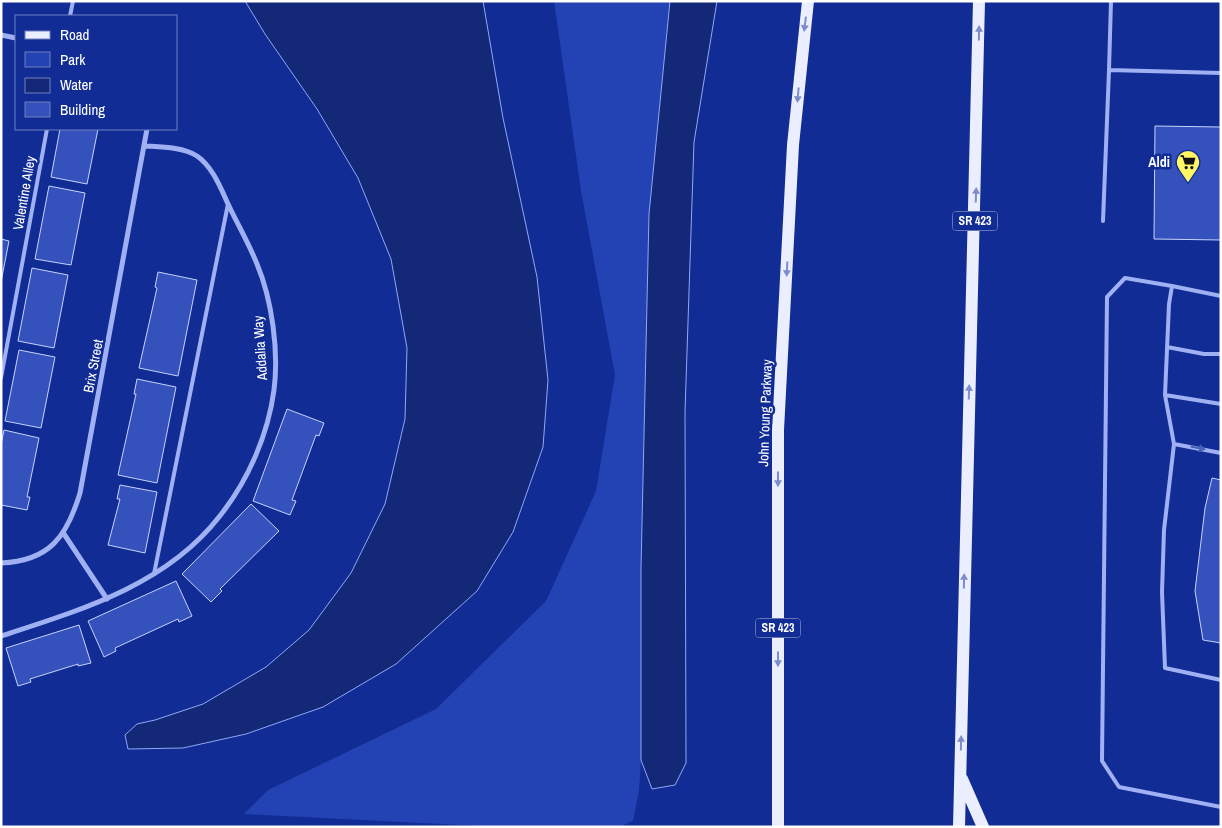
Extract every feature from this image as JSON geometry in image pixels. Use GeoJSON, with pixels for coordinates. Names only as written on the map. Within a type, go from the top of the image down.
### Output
{"type":"FeatureCollection","features":[{"type":"Feature","properties":{"kind":"main road","name":"John Young Parkway"},"geometry":{"type":"LineString","coordinates":[[778,827],[778,430],[793,145],[808,1]]}},
{"type":"Feature","properties":{"kind":"main road","name":"SR 423"},"geometry":{"type":"LineString","coordinates":[[959,827],[979,1]]}},
{"type":"Feature","properties":{"kind":"main road"},"geometry":{"type":"LineString","coordinates":[[960,775],[983,827]]}},
{"type":"Feature","properties":{"kind":"street"},"geometry":{"type":"LineString","coordinates":[[1,35],[15,38]]}},
{"type":"Feature","properties":{"kind":"street","name":"Brix Street"},"geometry":{"type":"LineString","coordinates":[[1,563],[21,561],[46,551],[64,534],[80,493],[147,130]]}},
{"type":"Feature","properties":{"kind":"street","name":"Addalia Way"},"geometry":{"type":"LineString","coordinates":[[1,636],[107,599],[154,574],[190,550],[220,517],[240,487],[256,456],[268,424],[274,389],[274,348],[268,304],[258,265],[211,170],[196,155],[180,150],[145,146]]}},
{"type":"Feature","properties":{"kind":"street"},"geometry":{"type":"LineString","coordinates":[[64,534],[107,599]]}},
{"type":"Feature","properties":{"kind":"lane"},"geometry":{"type":"LineString","coordinates":[[70,15],[73,1]]}},
{"type":"Feature","properties":{"kind":"lane"},"geometry":{"type":"LineString","coordinates":[[1102,221],[1111,1]]}},
{"type":"Feature","properties":{"kind":"lane"},"geometry":{"type":"LineString","coordinates":[[1109,70],[1221,73]]}},
{"type":"Feature","properties":{"kind":"lane","name":"Valentine Alley"},"geometry":{"type":"LineString","coordinates":[[1,378],[47,130]]}},
{"type":"Feature","properties":{"kind":"lane"},"geometry":{"type":"LineString","coordinates":[[154,574],[228,203]]}},
{"type":"Feature","properties":{"kind":"lane"},"geometry":{"type":"LineString","coordinates":[[1221,296],[1125,278],[1107,297],[1102,762],[1119,787],[1221,807]]}},
{"type":"Feature","properties":{"kind":"lane"},"geometry":{"type":"LineString","coordinates":[[1172,286],[1169,304],[1165,395],[1174,444],[1163,539],[1162,592],[1165,668],[1221,680]]}},
{"type":"Feature","properties":{"kind":"lane"},"geometry":{"type":"LineString","coordinates":[[1167,347],[1204,354],[1221,354]]}},
{"type":"Feature","properties":{"kind":"lane"},"geometry":{"type":"LineString","coordinates":[[1165,395],[1221,404]]}},
{"type":"Feature","properties":{"kind":"lane"},"geometry":{"type":"LineString","coordinates":[[1174,444],[1221,453]]}},
{"type":"Feature","properties":{"kind":"green space"},"geometry":{"type":"Polygon","coordinates":[[[554,1],[670,1],[649,214],[641,568],[641,760],[639,791],[633,821],[619,827],[500,827],[244,814],[268,790],[436,709],[546,601],[596,491],[615,375],[581,191],[554,1]]]}},
{"type":"Feature","properties":{"kind":"water"},"geometry":{"type":"Polygon","coordinates":[[[245,1],[483,1],[503,118],[537,277],[548,380],[543,447],[513,532],[477,591],[396,664],[323,707],[246,734],[183,748],[128,749],[125,735],[137,724],[203,704],[266,667],[309,630],[351,573],[385,504],[405,419],[407,348],[391,259],[358,178],[317,109],[265,34],[245,1]]]}},
{"type":"Feature","properties":{"kind":"water"},"geometry":{"type":"Polygon","coordinates":[[[670,1],[717,1],[694,142],[685,412],[686,763],[675,785],[652,789],[641,760],[641,568],[649,214],[670,1]]]}},
{"type":"Feature","properties":{"kind":"building","name":"Aldi"},"geometry":{"type":"Polygon","coordinates":[[[1155,126],[1221,127],[1221,240],[1154,239],[1155,126]]]}},
{"type":"Feature","properties":{"kind":"building"},"geometry":{"type":"Polygon","coordinates":[[[60,130],[98,130],[87,184],[51,177],[60,130]]]}},
{"type":"Feature","properties":{"kind":"building"},"geometry":{"type":"Polygon","coordinates":[[[49,186],[85,193],[71,265],[35,259],[49,186]]]}},
{"type":"Feature","properties":{"kind":"building"},"geometry":{"type":"Polygon","coordinates":[[[1,239],[9,241],[1,282],[1,239]]]}},
{"type":"Feature","properties":{"kind":"building"},"geometry":{"type":"Polygon","coordinates":[[[32,268],[68,275],[54,348],[18,341],[32,268]]]}},
{"type":"Feature","properties":{"kind":"building"},"geometry":{"type":"Polygon","coordinates":[[[158,272],[197,280],[178,376],[139,368],[157,288],[155,287],[158,272]]]}},
{"type":"Feature","properties":{"kind":"building"},"geometry":{"type":"Polygon","coordinates":[[[19,350],[55,357],[41,428],[5,421],[19,350]]]}},
{"type":"Feature","properties":{"kind":"building"},"geometry":{"type":"Polygon","coordinates":[[[137,379],[176,387],[157,483],[118,475],[136,394],[134,394],[137,379]]]}},
{"type":"Feature","properties":{"kind":"building"},"geometry":{"type":"Polygon","coordinates":[[[287,409],[324,423],[319,436],[316,435],[292,500],[296,501],[290,515],[253,501],[287,409]]]}},
{"type":"Feature","properties":{"kind":"building"},"geometry":{"type":"Polygon","coordinates":[[[4,430],[39,438],[27,497],[30,497],[27,510],[1,505],[1,445],[4,430]]]}},
{"type":"Feature","properties":{"kind":"building"},"geometry":{"type":"Polygon","coordinates":[[[1212,478],[1221,480],[1221,643],[1203,640],[1195,591],[1205,508],[1212,478]]]}},
{"type":"Feature","properties":{"kind":"building"},"geometry":{"type":"Polygon","coordinates":[[[120,485],[157,492],[145,553],[108,545],[120,499],[117,499],[120,485]]]}},
{"type":"Feature","properties":{"kind":"building"},"geometry":{"type":"Polygon","coordinates":[[[251,504],[279,531],[220,589],[222,591],[211,602],[182,574],[251,504]]]}},
{"type":"Feature","properties":{"kind":"building"},"geometry":{"type":"Polygon","coordinates":[[[176,581],[192,616],[179,622],[178,619],[115,648],[116,651],[104,657],[88,621],[176,581]]]}},
{"type":"Feature","properties":{"kind":"building"},"geometry":{"type":"Polygon","coordinates":[[[79,625],[91,663],[78,666],[78,664],[30,679],[31,682],[18,686],[6,648],[79,625]]]}},
{"type":"Feature","properties":{"kind":"place","name":"Aldi"},"geometry":{"type":"Point","coordinates":[1188,183]}}]}
